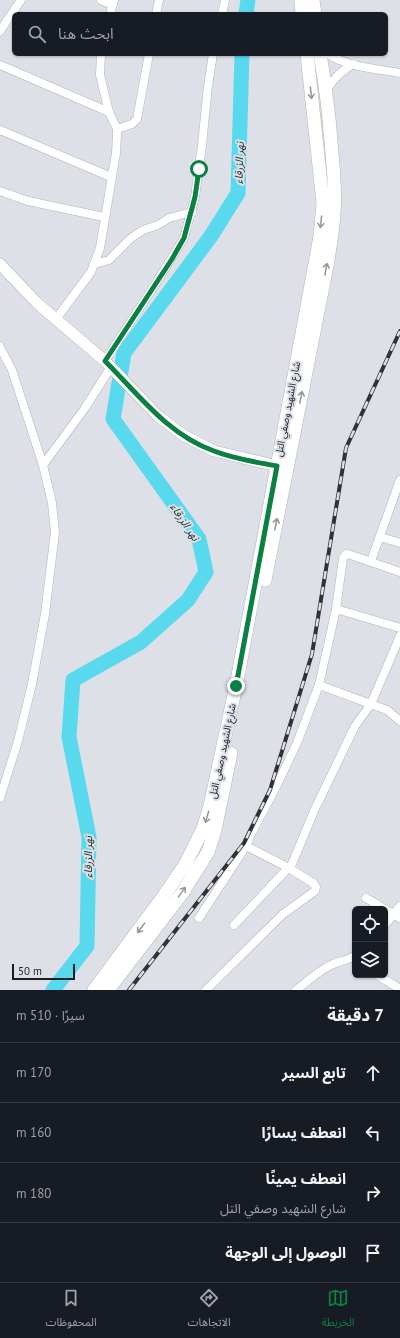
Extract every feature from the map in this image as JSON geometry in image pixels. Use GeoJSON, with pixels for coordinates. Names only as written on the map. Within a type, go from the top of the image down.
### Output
{"type":"FeatureCollection","features":[{"type":"Feature","properties":{"kind":"main road"},"geometry":{"type":"LineString","coordinates":[[301,0],[302,12]]}},
{"type":"Feature","properties":{"kind":"main road"},"geometry":{"type":"LineString","coordinates":[[313,0],[315,12]]}},
{"type":"Feature","properties":{"kind":"main road","name":"شارع الشهيد وصفي التل"},"geometry":{"type":"LineString","coordinates":[[108,990],[183,892],[198,856],[235,693],[320,237],[323,203],[306,56]]}},
{"type":"Feature","properties":{"kind":"main road","name":"شارع الشهيد وصفي التل"},"geometry":{"type":"LineString","coordinates":[[94,990],[161,900],[198,856],[215,830],[331,241],[334,212],[334,181],[327,89],[320,56]]}},
{"type":"Feature","properties":{"kind":"main road"},"geometry":{"type":"LineString","coordinates":[[318,154],[332,153]]}},
{"type":"Feature","properties":{"kind":"street"},"geometry":{"type":"LineString","coordinates":[[101,0],[113,3]]}},
{"type":"Feature","properties":{"kind":"street"},"geometry":{"type":"LineString","coordinates":[[156,12],[159,0]]}},
{"type":"Feature","properties":{"kind":"street"},"geometry":{"type":"LineString","coordinates":[[222,12],[225,0]]}},
{"type":"Feature","properties":{"kind":"street"},"geometry":{"type":"LineString","coordinates":[[13,12],[16,1]]}},
{"type":"Feature","properties":{"kind":"street"},"geometry":{"type":"LineString","coordinates":[[0,30],[12,15]]}},
{"type":"Feature","properties":{"kind":"street"},"geometry":{"type":"LineString","coordinates":[[56,319],[84,282],[94,264],[100,248],[117,141],[117,129],[110,112],[100,75],[101,56]]}},
{"type":"Feature","properties":{"kind":"street"},"geometry":{"type":"LineString","coordinates":[[117,129],[132,124],[137,119],[149,56]]}},
{"type":"Feature","properties":{"kind":"street"},"geometry":{"type":"LineString","coordinates":[[43,464],[85,408],[112,368],[184,238],[195,197],[213,56]]}},
{"type":"Feature","properties":{"kind":"street"},"geometry":{"type":"LineString","coordinates":[[331,56],[338,60],[353,64],[400,73]]}},
{"type":"Feature","properties":{"kind":"street"},"geometry":{"type":"LineString","coordinates":[[327,89],[337,74],[353,64]]}},
{"type":"Feature","properties":{"kind":"street"},"geometry":{"type":"LineString","coordinates":[[0,66],[110,112]]}},
{"type":"Feature","properties":{"kind":"street"},"geometry":{"type":"LineString","coordinates":[[0,130],[111,177]]}},
{"type":"Feature","properties":{"kind":"street"},"geometry":{"type":"LineString","coordinates":[[0,191],[28,201],[104,217]]}},
{"type":"Feature","properties":{"kind":"street"},"geometry":{"type":"LineString","coordinates":[[94,264],[109,260],[131,238],[143,230],[169,218],[192,212]]}},
{"type":"Feature","properties":{"kind":"street"},"geometry":{"type":"LineString","coordinates":[[0,264],[27,294],[112,368],[145,403],[183,435],[204,447],[227,455],[277,466]]}},
{"type":"Feature","properties":{"kind":"street"},"geometry":{"type":"LineString","coordinates":[[0,347],[12,370],[43,464],[52,503],[55,532],[50,579],[32,684],[18,741],[0,798]]}},
{"type":"Feature","properties":{"kind":"street"},"geometry":{"type":"LineString","coordinates":[[371,561],[400,480]]}},
{"type":"Feature","properties":{"kind":"street"},"geometry":{"type":"LineString","coordinates":[[380,537],[400,543]]}},
{"type":"Feature","properties":{"kind":"street"},"geometry":{"type":"LineString","coordinates":[[199,918],[246,846],[297,743],[319,685],[336,609],[344,556],[348,554],[400,572]]}},
{"type":"Feature","properties":{"kind":"street"},"geometry":{"type":"LineString","coordinates":[[336,609],[400,628]]}},
{"type":"Feature","properties":{"kind":"street"},"geometry":{"type":"LineString","coordinates":[[234,925],[289,868],[297,854],[314,811],[355,726],[371,704],[400,636]]}},
{"type":"Feature","properties":{"kind":"street"},"geometry":{"type":"LineString","coordinates":[[319,685],[387,710],[400,721]]}},
{"type":"Feature","properties":{"kind":"street"},"geometry":{"type":"LineString","coordinates":[[206,990],[283,914],[315,891],[315,885],[289,868],[246,846]]}},
{"type":"Feature","properties":{"kind":"street"},"geometry":{"type":"LineString","coordinates":[[366,898],[397,916]]}},
{"type":"Feature","properties":{"kind":"street"},"geometry":{"type":"LineString","coordinates":[[388,923],[397,916],[400,906]]}},
{"type":"Feature","properties":{"kind":"street"},"geometry":{"type":"LineString","coordinates":[[296,990],[330,965],[342,960],[352,958]]}},
{"type":"Feature","properties":{"kind":"street"},"geometry":{"type":"LineString","coordinates":[[382,978],[400,990]]}},
{"type":"Feature","properties":{"kind":"waterway","name":"نهر الزرقاء"},"geometry":{"type":"LineString","coordinates":[[246,12],[248,0]]}},
{"type":"Feature","properties":{"kind":"waterway","name":"نهر الزرقاء"},"geometry":{"type":"LineString","coordinates":[[53,990],[87,946],[89,837],[69,737],[73,680],[141,642],[188,600],[206,572],[199,539],[113,419],[124,353],[211,236],[238,193],[242,56]]}},
{"type":"Feature","properties":{"kind":"railway"},"geometry":{"type":"LineString","coordinates":[[129,990],[244,843],[270,790],[312,654],[346,448],[400,331]]}},
{"type":"Feature","properties":{"kind":"route"},"geometry":{"type":"LineString","coordinates":[[199,169],[192,212],[184,238],[172,259],[105,361],[158,416],[192,441],[221,454],[277,466],[236,686]]}}]}
